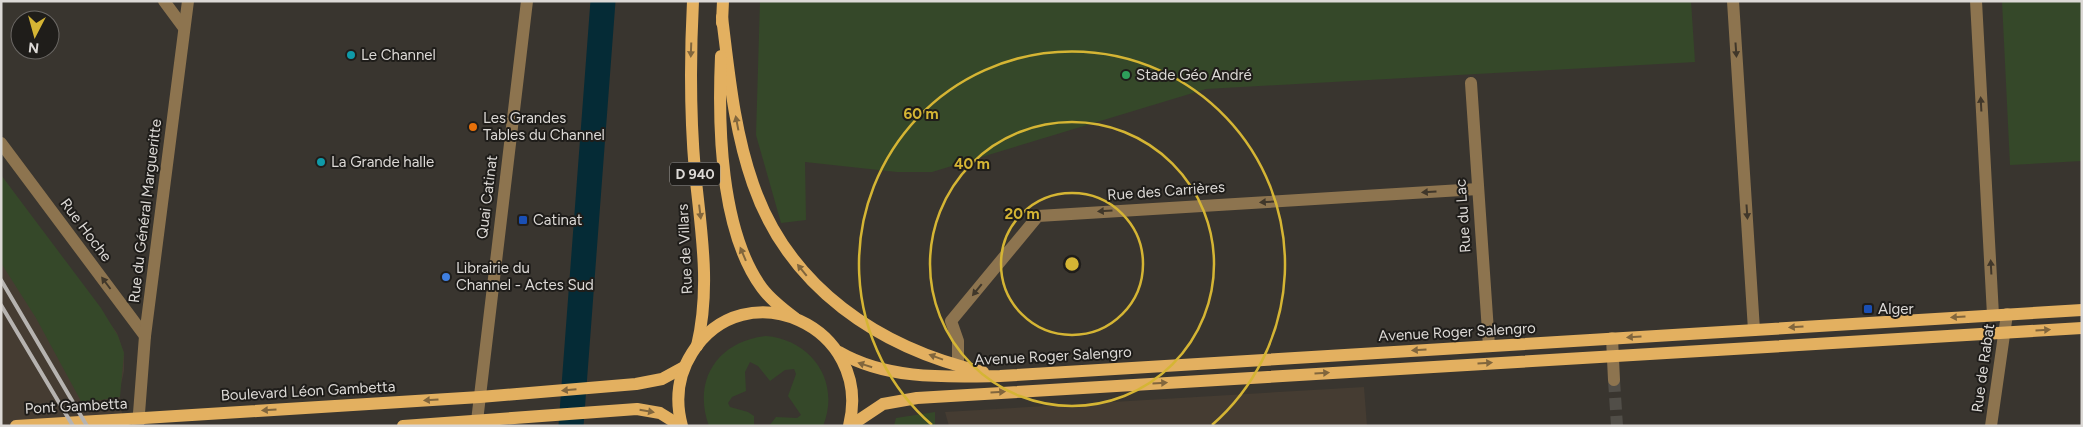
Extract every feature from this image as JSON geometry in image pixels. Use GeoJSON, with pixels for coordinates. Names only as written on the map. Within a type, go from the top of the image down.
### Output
{"type":"FeatureCollection","features":[{"type":"Feature","properties":{"kind":"main road","name":"Rue de Villars"},"geometry":{"type":"LineString","coordinates":[[693,1],[690,75],[691,120],[705,272],[702,323],[697,346]]}},
{"type":"Feature","properties":{"kind":"main road","name":"D 940"},"geometry":{"type":"LineString","coordinates":[[723,1],[722,133],[732,218],[742,252],[756,280],[770,297],[795,318]]}},
{"type":"Feature","properties":{"kind":"main road"},"geometry":{"type":"LineString","coordinates":[[722,17],[732,92],[746,162],[760,204],[781,242],[817,287],[848,313],[879,333],[958,365],[1000,376]]}},
{"type":"Feature","properties":{"kind":"main road","name":"Avenue Roger Salengro"},"geometry":{"type":"LineString","coordinates":[[839,352],[863,365],[887,370],[945,376],[1000,376],[2082,310]]}},
{"type":"Feature","properties":{"kind":"main road"},"geometry":{"type":"LineString","coordinates":[[681,426],[678,394],[684,367],[697,346],[713,330],[739,317],[767,313],[795,318],[820,332],[839,352],[848,372],[852,388],[852,410],[849,426]]}},
{"type":"Feature","properties":{"kind":"main road"},"geometry":{"type":"LineString","coordinates":[[849,426],[883,404],[917,398],[2082,328]]}},
{"type":"Feature","properties":{"kind":"main road","name":"Boulevard Léon Gambetta"},"geometry":{"type":"LineString","coordinates":[[136,421],[618,386],[654,382],[684,367]]}},
{"type":"Feature","properties":{"kind":"main road"},"geometry":{"type":"LineString","coordinates":[[403,426],[637,409],[654,411],[681,426]]}},
{"type":"Feature","properties":{"kind":"main road","name":"Pont Gambetta"},"geometry":{"type":"LineString","coordinates":[[16,426],[136,421]]}},
{"type":"Feature","properties":{"kind":"street"},"geometry":{"type":"LineString","coordinates":[[164,1],[184,28]]}},
{"type":"Feature","properties":{"kind":"street","name":"Rue du Général Margueritte"},"geometry":{"type":"LineString","coordinates":[[136,421],[145,336],[188,1]]}},
{"type":"Feature","properties":{"kind":"street","name":"Quai Catinat"},"geometry":{"type":"LineString","coordinates":[[480,397],[527,1]]}},
{"type":"Feature","properties":{"kind":"street"},"geometry":{"type":"LineString","coordinates":[[1733,1],[1754,330]]}},
{"type":"Feature","properties":{"kind":"street"},"geometry":{"type":"LineString","coordinates":[[1976,1],[1993,315]]}},
{"type":"Feature","properties":{"kind":"street","name":"Rue du Lac"},"geometry":{"type":"LineString","coordinates":[[1471,83],[1489,346]]}},
{"type":"Feature","properties":{"kind":"street","name":"Rue Hoche"},"geometry":{"type":"LineString","coordinates":[[1,143],[145,336]]}},
{"type":"Feature","properties":{"kind":"street","name":"Rue des Carrières"},"geometry":{"type":"LineString","coordinates":[[958,365],[958,341],[952,321],[1038,216],[1478,189]]}},
{"type":"Feature","properties":{"kind":"street","name":"Rue de Rabat"},"geometry":{"type":"LineString","coordinates":[[1991,426],[2007,314]]}},
{"type":"Feature","properties":{"kind":"street"},"geometry":{"type":"LineString","coordinates":[[1612,338],[1614,380]]}},
{"type":"Feature","properties":{"kind":"street"},"geometry":{"type":"LineString","coordinates":[[477,421],[480,397]]}},
{"type":"Feature","properties":{"kind":"shaded area"},"geometry":{"type":"Polygon","coordinates":[[[1,175],[117,333],[124,353],[124,371],[119,393],[124,426],[1,426],[1,175]]]}},
{"type":"Feature","properties":{"kind":"shaded area"},"geometry":{"type":"Polygon","coordinates":[[[1364,387],[1367,426],[949,426],[945,412],[1364,387]]]}},
{"type":"Feature","properties":{"kind":"green space","name":"Stade Géo André"},"geometry":{"type":"Polygon","coordinates":[[[760,1],[1691,1],[1695,62],[1206,89],[932,172],[897,172],[805,162],[806,220],[781,223],[756,135],[760,1]]]}},
{"type":"Feature","properties":{"kind":"green space"},"geometry":{"type":"Polygon","coordinates":[[[2002,1],[2082,1],[2082,161],[2010,165],[2002,1]]]}},
{"type":"Feature","properties":{"kind":"green space"},"geometry":{"type":"Polygon","coordinates":[[[1,175],[101,308],[118,336],[124,353],[120,397],[82,403],[36,318],[1,263],[1,175]]]}},
{"type":"Feature","properties":{"kind":"green space"},"geometry":{"type":"Polygon","coordinates":[[[766,336],[782,339],[797,346],[809,355],[818,366],[825,379],[828,394],[828,410],[823,426],[769,426],[776,417],[797,418],[801,415],[788,396],[796,374],[794,369],[785,370],[770,381],[758,366],[750,362],[745,372],[746,391],[732,397],[728,403],[730,407],[748,412],[754,416],[754,426],[709,426],[704,393],[707,379],[713,366],[722,355],[734,346],[749,339],[766,336]]]}},
{"type":"Feature","properties":{"kind":"green space"},"geometry":{"type":"Polygon","coordinates":[[[935,412],[935,426],[894,426],[896,418],[935,412]]]}},
{"type":"Feature","properties":{"kind":"waterway"},"geometry":{"type":"LineString","coordinates":[[571,426],[603,1]]}},
{"type":"Feature","properties":{"kind":"tunnel"},"geometry":{"type":"LineString","coordinates":[[1614,380],[1617,426]]}},
{"type":"Feature","properties":{"kind":"railway"},"geometry":{"type":"LineString","coordinates":[[1,280],[87,426]]}},
{"type":"Feature","properties":{"kind":"railway"},"geometry":{"type":"LineString","coordinates":[[1,305],[73,426]]}},
{"type":"Feature","properties":{"kind":"place","name":"Le Channel"},"geometry":{"type":"Point","coordinates":[351,55]}},
{"type":"Feature","properties":{"kind":"place","name":"Stade Géo André"},"geometry":{"type":"Point","coordinates":[1126,75]}},
{"type":"Feature","properties":{"kind":"place","name":"Les Grandes Tables du Channel"},"geometry":{"type":"Point","coordinates":[473,127]}},
{"type":"Feature","properties":{"kind":"place","name":"La Grande halle"},"geometry":{"type":"Point","coordinates":[321,162]}},
{"type":"Feature","properties":{"kind":"place","name":"Catinat"},"geometry":{"type":"Point","coordinates":[523,220]}},
{"type":"Feature","properties":{"kind":"place","name":"Librairie du Channel - Actes Sud"},"geometry":{"type":"Point","coordinates":[446,277]}},
{"type":"Feature","properties":{"kind":"place","name":"Alger"},"geometry":{"type":"Point","coordinates":[1868,309]}}]}
